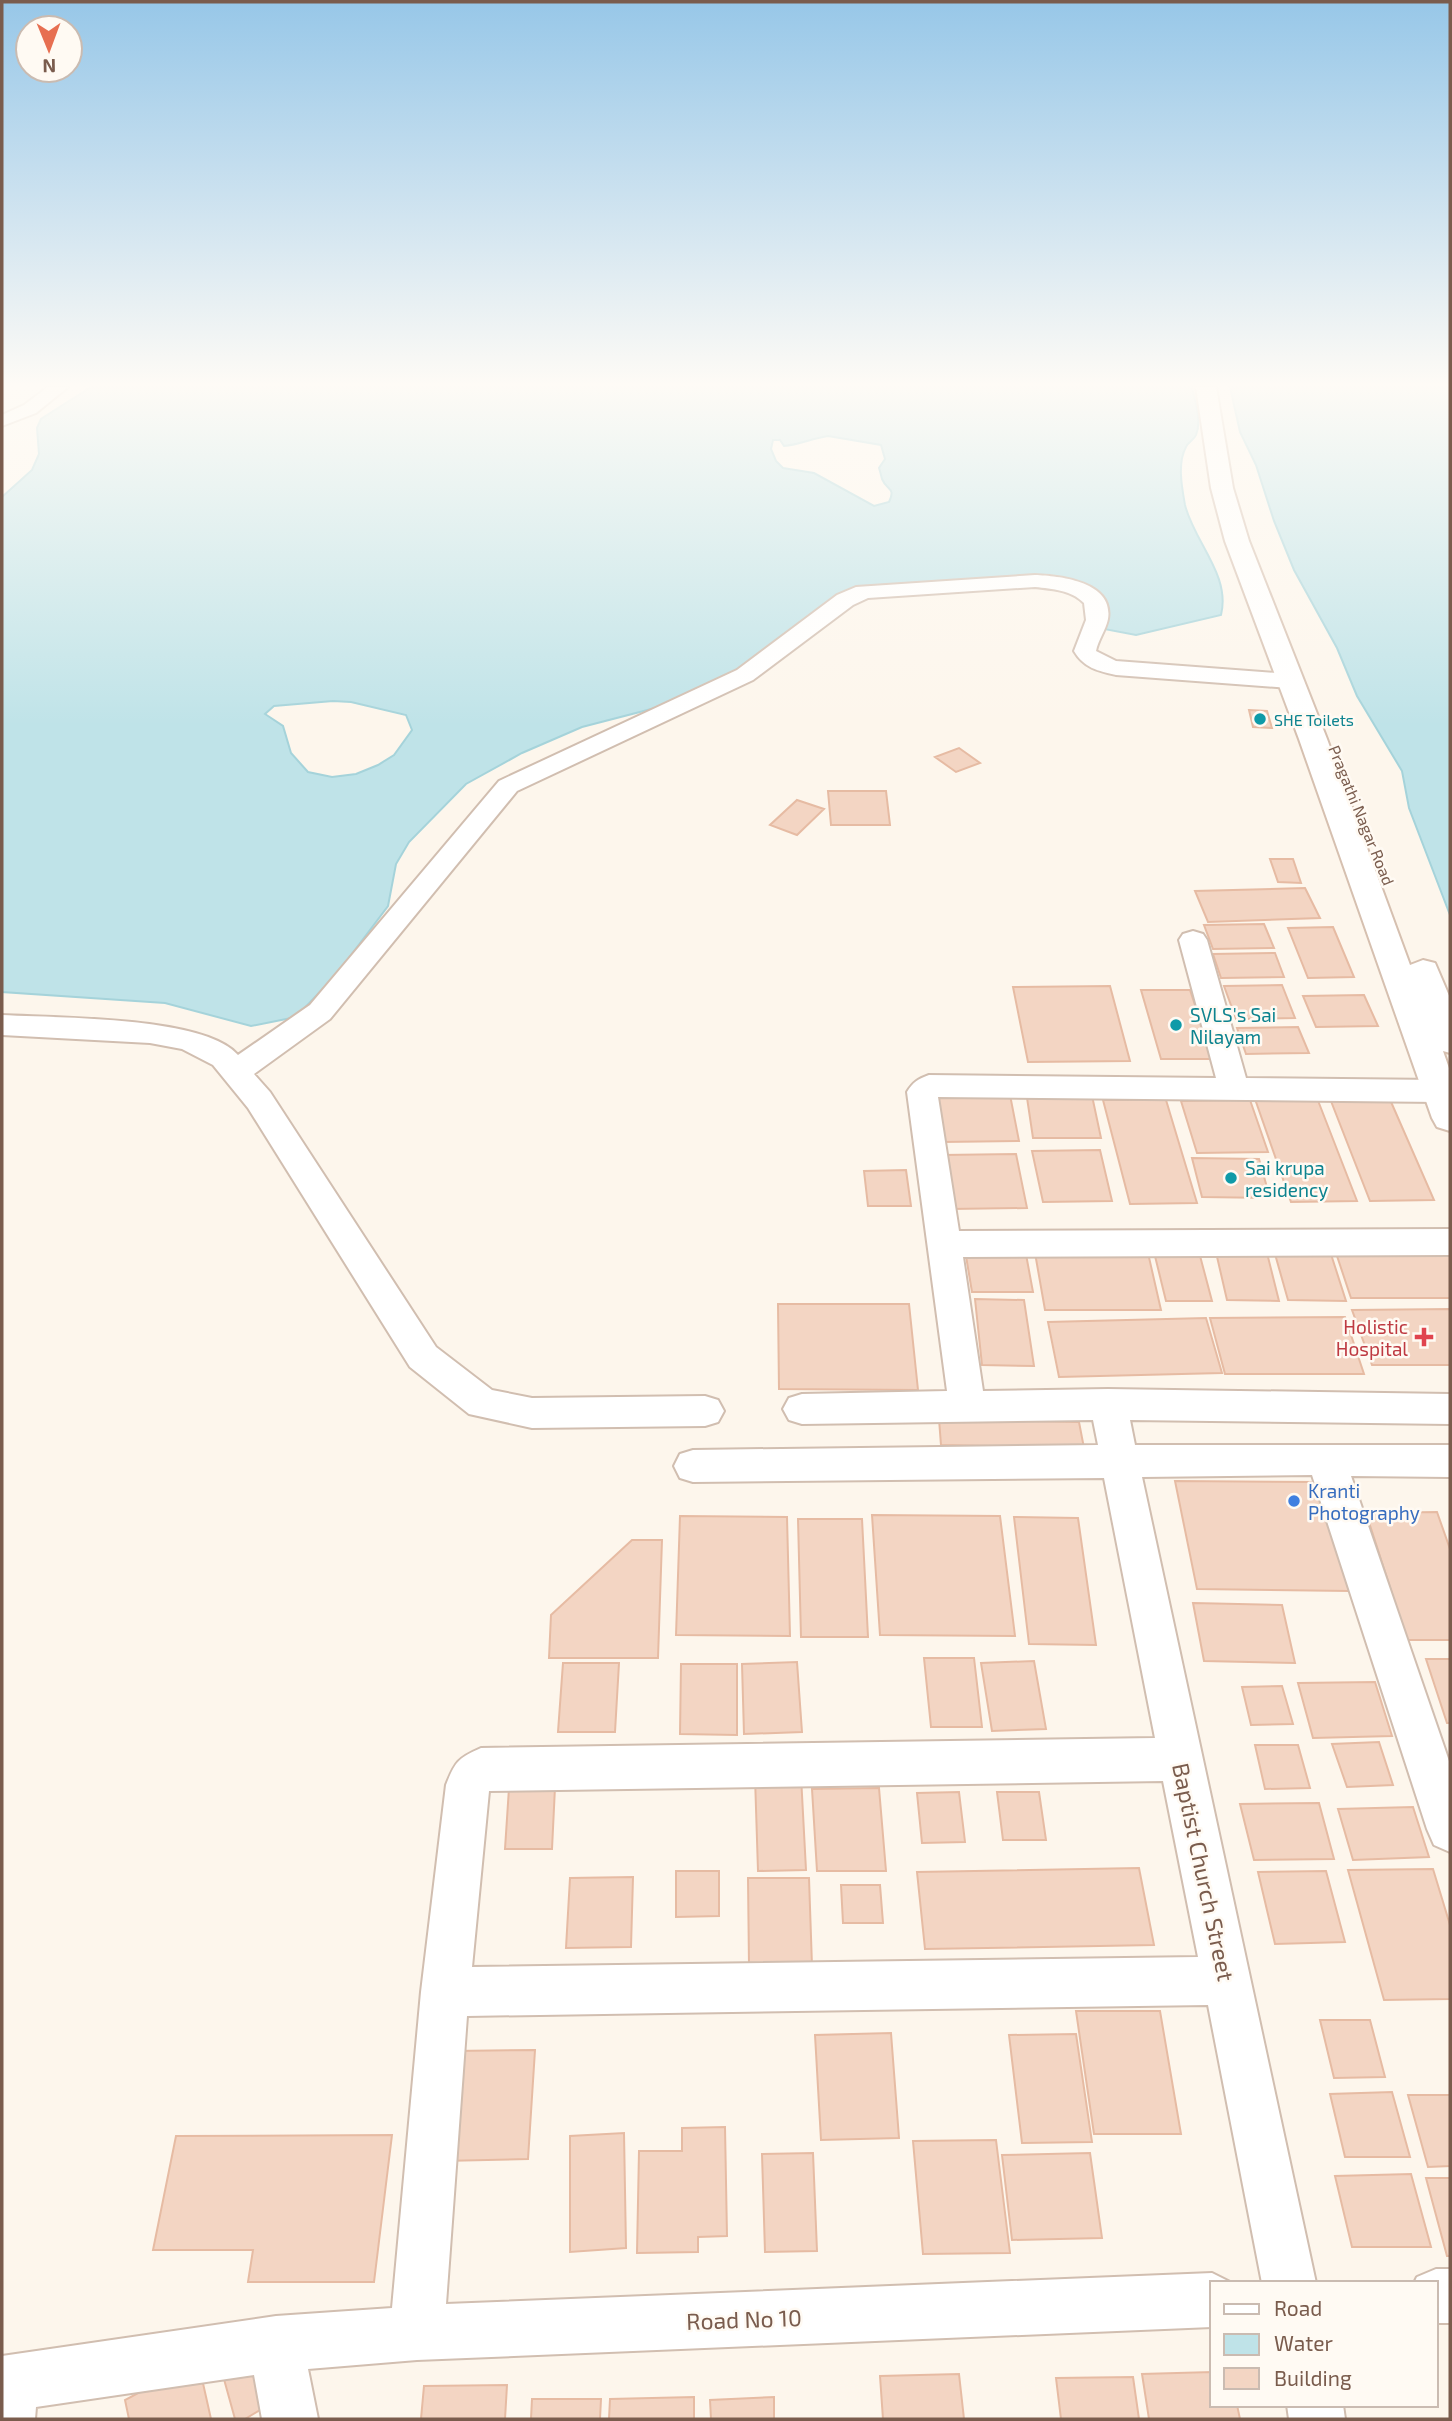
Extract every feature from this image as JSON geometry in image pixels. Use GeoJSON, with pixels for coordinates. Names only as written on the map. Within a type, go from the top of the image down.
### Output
{"type":"FeatureCollection","features":[{"type":"Feature","properties":{"kind":"main road","name":"Pragathi Nagar Road"},"geometry":{"type":"LineString","coordinates":[[1227,500],[1237,541],[1313,739],[1445,1105]]}},
{"type":"Feature","properties":{"kind":"main road","name":"Pragathi Nagar Road"},"geometry":{"type":"LineString","coordinates":[[1241,500],[1255,542],[1450,1041]]}},
{"type":"Feature","properties":{"kind":"street"},"geometry":{"type":"LineString","coordinates":[[235,1072],[320,1012],[508,786],[746,676],[845,600],[864,592],[1056,582],[1086,592],[1094,602],[1098,618],[1084,652],[1089,659],[1102,665],[1290,681]]}},
{"type":"Feature","properties":{"kind":"street"},"geometry":{"type":"LineString","coordinates":[[1193,940],[1234,1089]]}},
{"type":"Feature","properties":{"kind":"street"},"geometry":{"type":"LineString","coordinates":[[2,1025],[150,1033],[190,1041],[224,1058],[259,1100],[424,1357],[482,1403],[532,1413],[705,1411]]}},
{"type":"Feature","properties":{"kind":"street"},"geometry":{"type":"LineString","coordinates":[[967,1406],[922,1092],[929,1086],[1234,1089],[1445,1105]]}},
{"type":"Feature","properties":{"kind":"street"},"geometry":{"type":"LineString","coordinates":[[943,1244],[1450,1242]]}},
{"type":"Feature","properties":{"kind":"street"},"geometry":{"type":"LineString","coordinates":[[802,1409],[1108,1404],[1450,1409]]}},
{"type":"Feature","properties":{"kind":"street","name":"Baptist Church Street"},"geometry":{"type":"LineString","coordinates":[[1108,1404],[1289,2281]]}},
{"type":"Feature","properties":{"kind":"street"},"geometry":{"type":"LineString","coordinates":[[1326,1459],[1436,1746],[1450,1829]]}},
{"type":"Feature","properties":{"kind":"street"},"geometry":{"type":"LineString","coordinates":[[693,1466],[1326,1459],[1450,1461]]}},
{"type":"Feature","properties":{"kind":"street"},"geometry":{"type":"LineString","coordinates":[[417,2333],[445,1992],[468,1785],[473,1775],[481,1770],[1181,1759]]}},
{"type":"Feature","properties":{"kind":"street"},"geometry":{"type":"LineString","coordinates":[[445,1992],[1226,1981]]}},
{"type":"Feature","properties":{"kind":"street","name":"Road No 10"},"geometry":{"type":"LineString","coordinates":[[6,2395],[276,2344],[417,2333],[1210,2300]]}},
{"type":"Feature","properties":{"kind":"street"},"geometry":{"type":"LineString","coordinates":[[276,2344],[290,2419]]}},
{"type":"Feature","properties":{"kind":"water"},"geometry":{"type":"Polygon","coordinates":[[[2,500],[863,500],[874,506],[890,500],[1184,500],[1190,519],[1221,586],[1221,615],[1136,635],[1104,629],[1102,617],[1057,580],[881,585],[742,673],[701,687],[686,700],[582,727],[522,753],[466,784],[409,842],[396,864],[388,906],[336,975],[296,1017],[251,1026],[165,1003],[2,992],[2,500]],[[351,702],[274,706],[265,714],[283,726],[291,753],[308,772],[332,777],[356,774],[394,755],[412,730],[406,715],[351,702]]]}},
{"type":"Feature","properties":{"kind":"water"},"geometry":{"type":"Polygon","coordinates":[[[1267,500],[1450,500],[1450,915],[1409,808],[1402,771],[1357,696],[1337,648],[1294,570],[1267,500]]]}},
{"type":"Feature","properties":{"kind":"building","name":"SHE Toilets"},"geometry":{"type":"Polygon","coordinates":[[[1249,710],[1267,711],[1272,728],[1253,727],[1249,710]]]}},
{"type":"Feature","properties":{"kind":"building"},"geometry":{"type":"Polygon","coordinates":[[[959,748],[980,763],[956,772],[935,757],[959,748]]]}},
{"type":"Feature","properties":{"kind":"building"},"geometry":{"type":"Polygon","coordinates":[[[828,791],[886,791],[890,825],[831,825],[828,791]]]}},
{"type":"Feature","properties":{"kind":"building"},"geometry":{"type":"Polygon","coordinates":[[[797,800],[824,809],[797,835],[770,825],[797,800]]]}},
{"type":"Feature","properties":{"kind":"building"},"geometry":{"type":"Polygon","coordinates":[[[1270,859],[1293,859],[1301,883],[1278,882],[1270,859]]]}},
{"type":"Feature","properties":{"kind":"building"},"geometry":{"type":"Polygon","coordinates":[[[1305,888],[1320,918],[1208,922],[1195,891],[1305,888]]]}},
{"type":"Feature","properties":{"kind":"building"},"geometry":{"type":"Polygon","coordinates":[[[1264,924],[1274,948],[1213,949],[1204,925],[1264,924]]]}},
{"type":"Feature","properties":{"kind":"building"},"geometry":{"type":"Polygon","coordinates":[[[1333,927],[1354,977],[1308,978],[1288,928],[1333,927]]]}},
{"type":"Feature","properties":{"kind":"building"},"geometry":{"type":"Polygon","coordinates":[[[1275,953],[1284,977],[1221,978],[1213,954],[1275,953]]]}},
{"type":"Feature","properties":{"kind":"building"},"geometry":{"type":"Polygon","coordinates":[[[1282,985],[1295,1018],[1236,1019],[1224,986],[1282,985]]]}},
{"type":"Feature","properties":{"kind":"building"},"geometry":{"type":"Polygon","coordinates":[[[1110,986],[1130,1061],[1028,1062],[1013,987],[1110,986]]]}},
{"type":"Feature","properties":{"kind":"building","name":"SVLS's Sai Nilayam"},"geometry":{"type":"Polygon","coordinates":[[[1141,990],[1190,990],[1213,1059],[1161,1059],[1141,990]]]}},
{"type":"Feature","properties":{"kind":"building"},"geometry":{"type":"Polygon","coordinates":[[[1364,995],[1378,1026],[1316,1027],[1303,996],[1364,995]]]}},
{"type":"Feature","properties":{"kind":"building"},"geometry":{"type":"Polygon","coordinates":[[[1298,1027],[1309,1053],[1246,1054],[1237,1028],[1298,1027]]]}},
{"type":"Feature","properties":{"kind":"building"},"geometry":{"type":"Polygon","coordinates":[[[1026,1091],[1091,1091],[1101,1138],[1033,1138],[1026,1091]]]}},
{"type":"Feature","properties":{"kind":"building"},"geometry":{"type":"Polygon","coordinates":[[[1010,1095],[1019,1141],[943,1142],[936,1096],[1010,1095]]]}},
{"type":"Feature","properties":{"kind":"building"},"geometry":{"type":"Polygon","coordinates":[[[1388,1095],[1434,1200],[1370,1201],[1329,1096],[1388,1095]]]}},
{"type":"Feature","properties":{"kind":"building"},"geometry":{"type":"Polygon","coordinates":[[[1317,1098],[1357,1201],[1291,1202],[1255,1099],[1317,1098]]]}},
{"type":"Feature","properties":{"kind":"building"},"geometry":{"type":"Polygon","coordinates":[[[1103,1100],[1166,1100],[1197,1203],[1130,1204],[1103,1100]]]}},
{"type":"Feature","properties":{"kind":"building"},"geometry":{"type":"Polygon","coordinates":[[[1250,1100],[1268,1152],[1197,1153],[1181,1101],[1250,1100]]]}},
{"type":"Feature","properties":{"kind":"building"},"geometry":{"type":"Polygon","coordinates":[[[1100,1150],[1112,1201],[1043,1202],[1032,1151],[1100,1150]]]}},
{"type":"Feature","properties":{"kind":"building"},"geometry":{"type":"Polygon","coordinates":[[[1016,1154],[1027,1208],[951,1209],[943,1155],[1016,1154]]]}},
{"type":"Feature","properties":{"kind":"building","name":"Sai krupa residency"},"geometry":{"type":"Polygon","coordinates":[[[1192,1158],[1259,1159],[1270,1198],[1202,1197],[1192,1158]]]}},
{"type":"Feature","properties":{"kind":"building"},"geometry":{"type":"Polygon","coordinates":[[[906,1170],[911,1206],[868,1206],[864,1171],[906,1170]]]}},
{"type":"Feature","properties":{"kind":"building"},"geometry":{"type":"Polygon","coordinates":[[[1273,1247],[1329,1248],[1346,1301],[1288,1300],[1273,1247]]]}},
{"type":"Feature","properties":{"kind":"building"},"geometry":{"type":"Polygon","coordinates":[[[1215,1248],[1266,1249],[1279,1301],[1227,1300],[1215,1248]]]}},
{"type":"Feature","properties":{"kind":"building"},"geometry":{"type":"Polygon","coordinates":[[[1025,1249],[1033,1292],[972,1292],[965,1250],[1025,1249]]]}},
{"type":"Feature","properties":{"kind":"building"},"geometry":{"type":"Polygon","coordinates":[[[1335,1250],[1450,1251],[1450,1298],[1351,1298],[1335,1250]]]}},
{"type":"Feature","properties":{"kind":"building"},"geometry":{"type":"Polygon","coordinates":[[[1154,1252],[1199,1252],[1212,1301],[1166,1301],[1154,1252]]]}},
{"type":"Feature","properties":{"kind":"building"},"geometry":{"type":"Polygon","coordinates":[[[1035,1253],[1148,1253],[1161,1310],[1045,1310],[1035,1253]]]}},
{"type":"Feature","properties":{"kind":"building"},"geometry":{"type":"Polygon","coordinates":[[[975,1299],[1024,1300],[1034,1366],[982,1365],[975,1299]]]}},
{"type":"Feature","properties":{"kind":"building"},"geometry":{"type":"Polygon","coordinates":[[[778,1304],[909,1304],[918,1390],[779,1389],[778,1304]]]}},
{"type":"Feature","properties":{"kind":"building"},"geometry":{"type":"Polygon","coordinates":[[[1450,1309],[1450,1365],[1372,1365],[1352,1310],[1450,1309]]]}},
{"type":"Feature","properties":{"kind":"building"},"geometry":{"type":"Polygon","coordinates":[[[1345,1317],[1364,1374],[1225,1374],[1210,1318],[1345,1317]]]}},
{"type":"Feature","properties":{"kind":"building"},"geometry":{"type":"Polygon","coordinates":[[[1206,1318],[1222,1373],[1059,1377],[1048,1322],[1206,1318]]]}},
{"type":"Feature","properties":{"kind":"building"},"geometry":{"type":"Polygon","coordinates":[[[939,1419],[1079,1422],[1084,1448],[941,1445],[939,1419]]]}},
{"type":"Feature","properties":{"kind":"building"},"geometry":{"type":"Polygon","coordinates":[[[1175,1481],[1318,1482],[1349,1591],[1197,1589],[1175,1481]]]}},
{"type":"Feature","properties":{"kind":"building"},"geometry":{"type":"Polygon","coordinates":[[[1437,1512],[1450,1549],[1450,1640],[1407,1640],[1366,1513],[1437,1512]]]}},
{"type":"Feature","properties":{"kind":"building"},"geometry":{"type":"Polygon","coordinates":[[[872,1515],[1000,1516],[1015,1636],[880,1635],[872,1515]]]}},
{"type":"Feature","properties":{"kind":"building"},"geometry":{"type":"Polygon","coordinates":[[[680,1516],[787,1517],[790,1636],[676,1635],[680,1516]]]}},
{"type":"Feature","properties":{"kind":"building"},"geometry":{"type":"Polygon","coordinates":[[[1014,1517],[1078,1518],[1096,1645],[1029,1644],[1014,1517]]]}},
{"type":"Feature","properties":{"kind":"building"},"geometry":{"type":"Polygon","coordinates":[[[798,1519],[862,1519],[868,1637],[801,1637],[798,1519]]]}},
{"type":"Feature","properties":{"kind":"building"},"geometry":{"type":"Polygon","coordinates":[[[632,1540],[662,1540],[658,1658],[549,1658],[551,1615],[632,1540]]]}},
{"type":"Feature","properties":{"kind":"building"},"geometry":{"type":"Polygon","coordinates":[[[1193,1603],[1282,1605],[1295,1663],[1204,1661],[1193,1603]]]}},
{"type":"Feature","properties":{"kind":"building"},"geometry":{"type":"Polygon","coordinates":[[[924,1658],[974,1658],[982,1727],[931,1727],[924,1658]]]}},
{"type":"Feature","properties":{"kind":"building"},"geometry":{"type":"Polygon","coordinates":[[[1426,1659],[1450,1659],[1450,1723],[1447,1723],[1426,1659]]]}},
{"type":"Feature","properties":{"kind":"building"},"geometry":{"type":"Polygon","coordinates":[[[1034,1661],[1046,1729],[992,1731],[981,1663],[1034,1661]]]}},
{"type":"Feature","properties":{"kind":"building"},"geometry":{"type":"Polygon","coordinates":[[[797,1662],[802,1732],[744,1734],[742,1664],[797,1662]]]}},
{"type":"Feature","properties":{"kind":"building"},"geometry":{"type":"Polygon","coordinates":[[[563,1663],[619,1663],[615,1732],[558,1732],[563,1663]]]}},
{"type":"Feature","properties":{"kind":"building"},"geometry":{"type":"Polygon","coordinates":[[[681,1664],[737,1664],[737,1735],[680,1734],[681,1664]]]}},
{"type":"Feature","properties":{"kind":"building"},"geometry":{"type":"Polygon","coordinates":[[[1375,1682],[1392,1736],[1313,1738],[1298,1683],[1375,1682]]]}},
{"type":"Feature","properties":{"kind":"building"},"geometry":{"type":"Polygon","coordinates":[[[1282,1686],[1293,1724],[1251,1725],[1242,1687],[1282,1686]]]}},
{"type":"Feature","properties":{"kind":"building"},"geometry":{"type":"Polygon","coordinates":[[[1379,1742],[1393,1785],[1347,1787],[1332,1744],[1379,1742]]]}},
{"type":"Feature","properties":{"kind":"building"},"geometry":{"type":"Polygon","coordinates":[[[1255,1745],[1298,1745],[1310,1788],[1265,1789],[1255,1745]]]}},
{"type":"Feature","properties":{"kind":"building"},"geometry":{"type":"Polygon","coordinates":[[[801,1776],[806,1870],[758,1871],[755,1777],[801,1776]]]}},
{"type":"Feature","properties":{"kind":"building"},"geometry":{"type":"Polygon","coordinates":[[[555,1787],[552,1849],[505,1849],[509,1788],[555,1787]]]}},
{"type":"Feature","properties":{"kind":"building"},"geometry":{"type":"Polygon","coordinates":[[[879,1788],[886,1871],[817,1871],[812,1789],[879,1788]]]}},
{"type":"Feature","properties":{"kind":"building"},"geometry":{"type":"Polygon","coordinates":[[[959,1792],[965,1842],[922,1843],[917,1793],[959,1792]]]}},
{"type":"Feature","properties":{"kind":"building"},"geometry":{"type":"Polygon","coordinates":[[[997,1792],[1039,1792],[1046,1840],[1003,1840],[997,1792]]]}},
{"type":"Feature","properties":{"kind":"building"},"geometry":{"type":"Polygon","coordinates":[[[1319,1803],[1334,1859],[1254,1860],[1240,1804],[1319,1803]]]}},
{"type":"Feature","properties":{"kind":"building"},"geometry":{"type":"Polygon","coordinates":[[[1413,1807],[1429,1857],[1353,1860],[1338,1809],[1413,1807]]]}},
{"type":"Feature","properties":{"kind":"building"},"geometry":{"type":"Polygon","coordinates":[[[1139,1868],[1154,1945],[925,1949],[917,1872],[1139,1868]]]}},
{"type":"Feature","properties":{"kind":"building"},"geometry":{"type":"Polygon","coordinates":[[[1433,1869],[1450,1925],[1450,1999],[1384,2000],[1348,1870],[1433,1869]]]}},
{"type":"Feature","properties":{"kind":"building"},"geometry":{"type":"Polygon","coordinates":[[[676,1871],[719,1871],[719,1916],[676,1917],[676,1871]]]}},
{"type":"Feature","properties":{"kind":"building"},"geometry":{"type":"Polygon","coordinates":[[[1326,1871],[1345,1942],[1275,1944],[1258,1872],[1326,1871]]]}},
{"type":"Feature","properties":{"kind":"building"},"geometry":{"type":"Polygon","coordinates":[[[633,1877],[631,1947],[566,1948],[570,1878],[633,1877]]]}},
{"type":"Feature","properties":{"kind":"building"},"geometry":{"type":"Polygon","coordinates":[[[748,1878],[809,1878],[812,1966],[749,1966],[748,1878]]]}},
{"type":"Feature","properties":{"kind":"building"},"geometry":{"type":"Polygon","coordinates":[[[841,1885],[880,1885],[883,1923],[843,1923],[841,1885]]]}},
{"type":"Feature","properties":{"kind":"building"},"geometry":{"type":"Polygon","coordinates":[[[1076,2011],[1160,2011],[1181,2134],[1094,2134],[1076,2011]]]}},
{"type":"Feature","properties":{"kind":"building"},"geometry":{"type":"Polygon","coordinates":[[[1320,2020],[1370,2020],[1385,2077],[1334,2078],[1320,2020]]]}},
{"type":"Feature","properties":{"kind":"building"},"geometry":{"type":"Polygon","coordinates":[[[891,2033],[899,2138],[821,2140],[815,2035],[891,2033]]]}},
{"type":"Feature","properties":{"kind":"building"},"geometry":{"type":"Polygon","coordinates":[[[1076,2034],[1092,2142],[1022,2143],[1009,2035],[1076,2034]]]}},
{"type":"Feature","properties":{"kind":"building"},"geometry":{"type":"Polygon","coordinates":[[[535,2050],[528,2159],[443,2161],[453,2051],[535,2050]]]}},
{"type":"Feature","properties":{"kind":"building"},"geometry":{"type":"Polygon","coordinates":[[[1392,2092],[1410,2157],[1345,2157],[1330,2094],[1392,2092]]]}},
{"type":"Feature","properties":{"kind":"building"},"geometry":{"type":"Polygon","coordinates":[[[1408,2095],[1450,2095],[1450,2166],[1428,2167],[1408,2095]]]}},
{"type":"Feature","properties":{"kind":"building"},"geometry":{"type":"Polygon","coordinates":[[[725,2127],[727,2236],[698,2237],[698,2252],[637,2253],[639,2151],[682,2151],[682,2128],[725,2127]]]}},
{"type":"Feature","properties":{"kind":"building"},"geometry":{"type":"Polygon","coordinates":[[[624,2133],[626,2248],[570,2252],[570,2136],[624,2133]]]}},
{"type":"Feature","properties":{"kind":"building"},"geometry":{"type":"Polygon","coordinates":[[[392,2135],[374,2282],[248,2282],[253,2250],[153,2250],[176,2136],[392,2135]]]}},
{"type":"Feature","properties":{"kind":"building"},"geometry":{"type":"Polygon","coordinates":[[[996,2140],[1010,2253],[923,2254],[913,2141],[996,2140]]]}},
{"type":"Feature","properties":{"kind":"building"},"geometry":{"type":"Polygon","coordinates":[[[813,2153],[817,2251],[765,2252],[762,2154],[813,2153]]]}},
{"type":"Feature","properties":{"kind":"building"},"geometry":{"type":"Polygon","coordinates":[[[1090,2153],[1102,2238],[1012,2240],[1002,2155],[1090,2153]]]}},
{"type":"Feature","properties":{"kind":"building"},"geometry":{"type":"Polygon","coordinates":[[[1411,2174],[1431,2247],[1352,2247],[1335,2176],[1411,2174]]]}},
{"type":"Feature","properties":{"kind":"building"},"geometry":{"type":"Polygon","coordinates":[[[1426,2178],[1450,2178],[1450,2256],[1447,2256],[1426,2178]]]}},
{"type":"Feature","properties":{"kind":"building"},"geometry":{"type":"Polygon","coordinates":[[[261,2349],[275,2401],[245,2419],[235,2419],[222,2372],[261,2349]]]}},
{"type":"Feature","properties":{"kind":"building"},"geometry":{"type":"Polygon","coordinates":[[[198,2361],[211,2419],[129,2419],[125,2400],[198,2361]]]}},
{"type":"Feature","properties":{"kind":"building"},"geometry":{"type":"Polygon","coordinates":[[[1210,2372],[1210,2407],[1237,2407],[1240,2419],[1149,2419],[1142,2374],[1210,2372]]]}},
{"type":"Feature","properties":{"kind":"building"},"geometry":{"type":"Polygon","coordinates":[[[959,2374],[964,2419],[883,2419],[880,2376],[959,2374]]]}},
{"type":"Feature","properties":{"kind":"building"},"geometry":{"type":"Polygon","coordinates":[[[1133,2377],[1139,2419],[1061,2419],[1056,2378],[1133,2377]]]}},
{"type":"Feature","properties":{"kind":"building"},"geometry":{"type":"Polygon","coordinates":[[[507,2385],[505,2419],[421,2419],[424,2386],[507,2385]]]}},
{"type":"Feature","properties":{"kind":"building"},"geometry":{"type":"Polygon","coordinates":[[[694,2397],[694,2419],[609,2419],[610,2399],[694,2397]]]}},
{"type":"Feature","properties":{"kind":"building"},"geometry":{"type":"Polygon","coordinates":[[[774,2397],[774,2419],[711,2419],[710,2400],[774,2397]]]}},
{"type":"Feature","properties":{"kind":"building"},"geometry":{"type":"Polygon","coordinates":[[[532,2399],[601,2399],[600,2419],[531,2419],[532,2399]]]}},
{"type":"Feature","properties":{"kind":"place","name":"SHE Toilets"},"geometry":{"type":"Point","coordinates":[1260,719]}},
{"type":"Feature","properties":{"kind":"place","name":"SVLS's Sai Nilayam"},"geometry":{"type":"Point","coordinates":[1176,1025]}},
{"type":"Feature","properties":{"kind":"place","name":"Sai krupa residency"},"geometry":{"type":"Point","coordinates":[1231,1178]}},
{"type":"Feature","properties":{"kind":"place","name":"Holistic Hospital"},"geometry":{"type":"Point","coordinates":[1424,1337]}},
{"type":"Feature","properties":{"kind":"place","name":"Kranti Photography"},"geometry":{"type":"Point","coordinates":[1294,1501]}}]}
